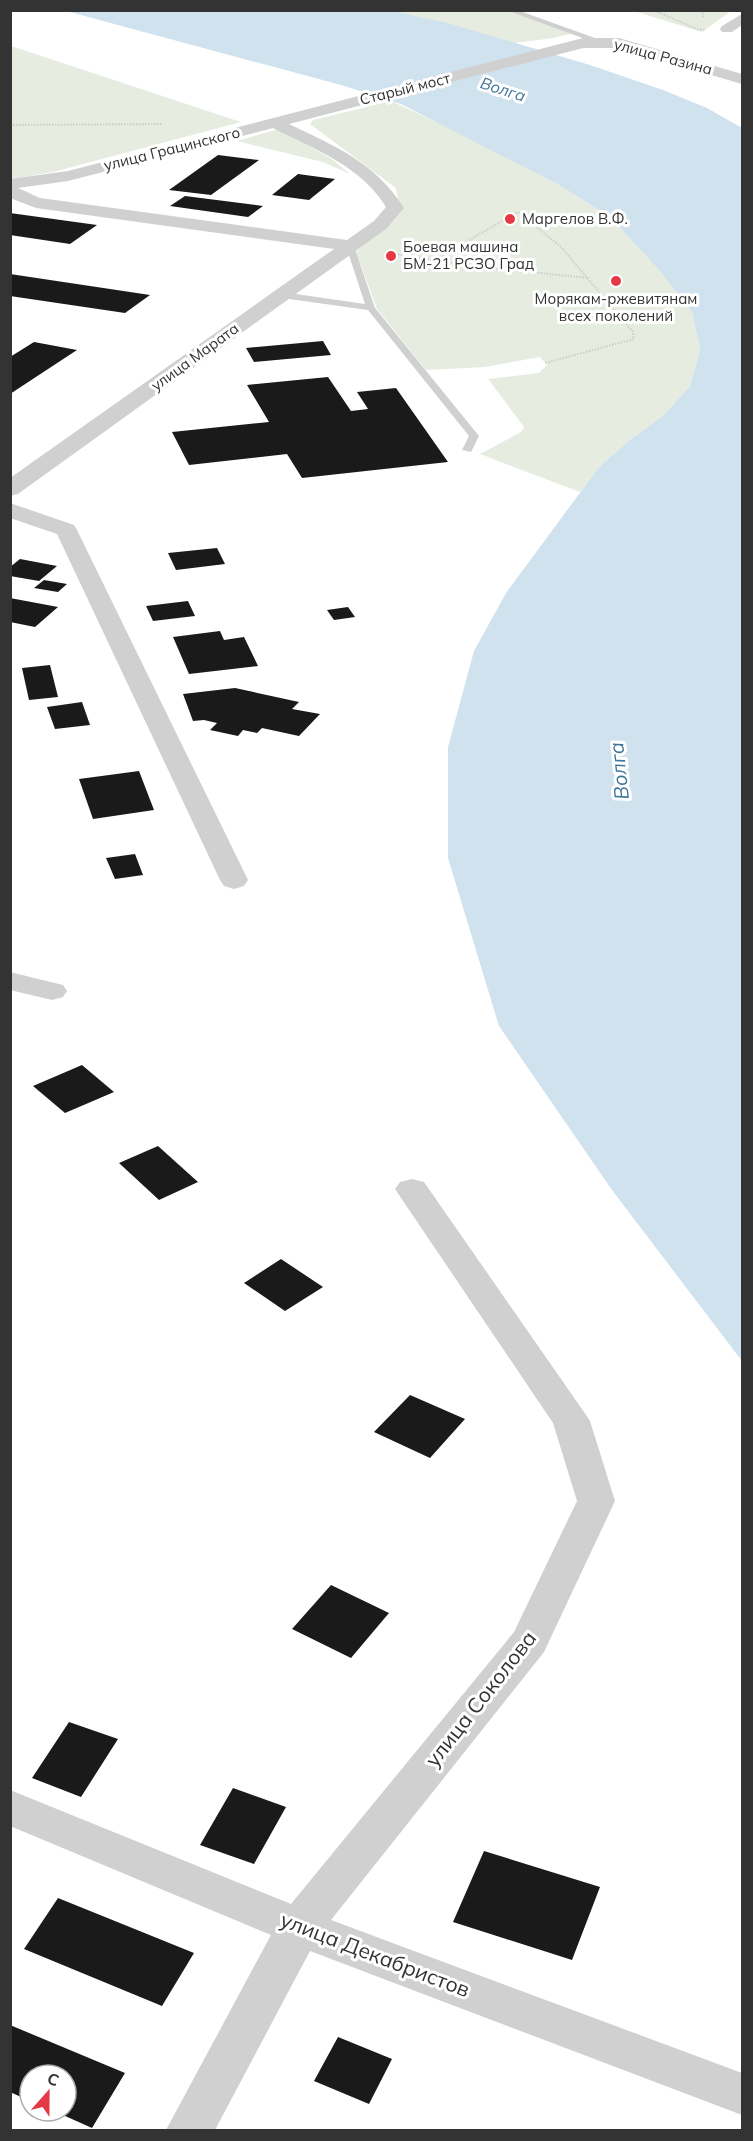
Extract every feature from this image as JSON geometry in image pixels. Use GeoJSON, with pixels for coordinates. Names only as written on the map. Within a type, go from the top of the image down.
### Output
{"type":"FeatureCollection","features":[{"type":"Feature","properties":{"kind":"street"},"geometry":{"type":"LineString","coordinates":[[727,29],[742,18]]}},
{"type":"Feature","properties":{"kind":"street"},"geometry":{"type":"LineString","coordinates":[[727,29],[742,33]]}},
{"type":"Feature","properties":{"kind":"street","name":"улица Разина"},"geometry":{"type":"LineString","coordinates":[[583,43],[602,42],[631,46],[742,79]]}},
{"type":"Feature","properties":{"kind":"street","name":"Старый мост"},"geometry":{"type":"LineString","coordinates":[[332,107],[583,43]]}},
{"type":"Feature","properties":{"kind":"street","name":"улица Грацинского"},"geometry":{"type":"LineString","coordinates":[[10,184],[68,176],[332,107]]}},
{"type":"Feature","properties":{"kind":"street","name":"улица Марата"},"geometry":{"type":"LineString","coordinates":[[10,489],[380,225],[395,208],[389,195],[375,180],[357,167],[275,123]]}},
{"type":"Feature","properties":{"kind":"street"},"geometry":{"type":"LineString","coordinates":[[10,191],[36,203],[350,246]]}},
{"type":"Feature","properties":{"kind":"street"},"geometry":{"type":"LineString","coordinates":[[10,510],[66,530],[234,880]]}},
{"type":"Feature","properties":{"kind":"street"},"geometry":{"type":"LineString","coordinates":[[10,981],[52,991]]}},
{"type":"Feature","properties":{"kind":"street","name":"улица Соколова"},"geometry":{"type":"LineString","coordinates":[[190,2130],[299,1927],[530,1641],[596,1501],[571,1421],[412,1189]]}},
{"type":"Feature","properties":{"kind":"street","name":"улица Декабристов"},"geometry":{"type":"LineString","coordinates":[[10,1807],[299,1927],[742,2094]]}},
{"type":"Feature","properties":{"kind":"lane"},"geometry":{"type":"LineString","coordinates":[[509,10],[602,42]]}},
{"type":"Feature","properties":{"kind":"lane"},"geometry":{"type":"LineString","coordinates":[[350,246],[371,308],[474,436],[466,450]]}},
{"type":"Feature","properties":{"kind":"lane"},"geometry":{"type":"LineString","coordinates":[[282,295],[371,308]]}},
{"type":"Feature","properties":{"kind":"path"},"geometry":{"type":"LineString","coordinates":[[653,10],[697,29],[727,29]]}},
{"type":"Feature","properties":{"kind":"path"},"geometry":{"type":"LineString","coordinates":[[10,125],[172,124]]}},
{"type":"Feature","properties":{"kind":"path"},"geometry":{"type":"LineString","coordinates":[[435,260],[518,212],[561,247],[633,332],[634,339],[545,363]]}},
{"type":"Feature","properties":{"kind":"path"},"geometry":{"type":"LineString","coordinates":[[350,246],[435,260],[589,278]]}},
{"type":"Feature","properties":{"kind":"shaded area"},"geometry":{"type":"Polygon","coordinates":[[[392,11],[521,11],[573,33],[514,43],[392,11]]]}},
{"type":"Feature","properties":{"kind":"shaded area"},"geometry":{"type":"Polygon","coordinates":[[[634,11],[731,11],[702,32],[634,11]]]}},
{"type":"Feature","properties":{"kind":"shaded area"},"geometry":{"type":"Polygon","coordinates":[[[11,46],[241,122],[53,172],[11,179],[11,46]]]}},
{"type":"Feature","properties":{"kind":"shaded area"},"geometry":{"type":"Polygon","coordinates":[[[391,101],[473,139],[559,185],[610,217],[659,270],[692,312],[700,350],[690,386],[664,415],[631,439],[599,467],[580,492],[480,454],[521,432],[524,427],[488,379],[539,373],[547,365],[540,357],[485,367],[426,370],[377,309],[356,252],[399,206],[396,188],[310,124],[313,120],[391,101]]]}},
{"type":"Feature","properties":{"kind":"shaded area"},"geometry":{"type":"Polygon","coordinates":[[[275,130],[283,131],[332,159],[350,174],[323,162],[237,141],[275,130]]]}},
{"type":"Feature","properties":{"kind":"water","name":"Волга"},"geometry":{"type":"Polygon","coordinates":[[[66,11],[392,11],[451,24],[590,65],[707,108],[742,128],[742,1361],[612,1190],[499,1026],[448,858],[448,747],[474,651],[506,593],[599,467],[631,439],[664,415],[690,386],[700,350],[692,312],[659,270],[610,217],[559,185],[401,104],[341,85],[66,11]]]}},
{"type":"Feature","properties":{"kind":"building"},"geometry":{"type":"Polygon","coordinates":[[[218,155],[259,160],[211,195],[169,190],[218,155]]]}},
{"type":"Feature","properties":{"kind":"building"},"geometry":{"type":"Polygon","coordinates":[[[298,174],[335,179],[309,200],[272,195],[298,174]]]}},
{"type":"Feature","properties":{"kind":"building"},"geometry":{"type":"Polygon","coordinates":[[[185,196],[263,206],[248,217],[170,206],[185,196]]]}},
{"type":"Feature","properties":{"kind":"building"},"geometry":{"type":"Polygon","coordinates":[[[10,213],[97,225],[70,244],[10,235],[10,213]]]}},
{"type":"Feature","properties":{"kind":"building"},"geometry":{"type":"Polygon","coordinates":[[[10,274],[150,295],[125,313],[10,296],[10,274]]]}},
{"type":"Feature","properties":{"kind":"building"},"geometry":{"type":"Polygon","coordinates":[[[323,341],[331,355],[254,362],[246,348],[323,341]]]}},
{"type":"Feature","properties":{"kind":"building"},"geometry":{"type":"Polygon","coordinates":[[[34,342],[77,350],[10,394],[10,357],[34,342]]]}},
{"type":"Feature","properties":{"kind":"building"},"geometry":{"type":"Polygon","coordinates":[[[328,377],[351,411],[368,409],[357,392],[396,388],[448,462],[302,478],[287,454],[189,465],[172,432],[269,422],[247,385],[328,377]]]}},
{"type":"Feature","properties":{"kind":"building"},"geometry":{"type":"Polygon","coordinates":[[[217,548],[225,564],[176,570],[168,553],[217,548]]]}},
{"type":"Feature","properties":{"kind":"building"},"geometry":{"type":"Polygon","coordinates":[[[20,559],[57,566],[39,581],[10,576],[10,567],[20,559]]]}},
{"type":"Feature","properties":{"kind":"building"},"geometry":{"type":"Polygon","coordinates":[[[44,580],[67,584],[58,592],[34,588],[44,580]]]}},
{"type":"Feature","properties":{"kind":"building"},"geometry":{"type":"Polygon","coordinates":[[[10,598],[58,607],[35,627],[10,622],[10,598]]]}},
{"type":"Feature","properties":{"kind":"building"},"geometry":{"type":"Polygon","coordinates":[[[188,601],[195,616],[153,621],[146,606],[188,601]]]}},
{"type":"Feature","properties":{"kind":"building"},"geometry":{"type":"Polygon","coordinates":[[[348,607],[355,617],[334,620],[327,610],[348,607]]]}},
{"type":"Feature","properties":{"kind":"building"},"geometry":{"type":"Polygon","coordinates":[[[220,631],[224,640],[244,637],[258,666],[189,674],[173,637],[220,631]]]}},
{"type":"Feature","properties":{"kind":"building"},"geometry":{"type":"Polygon","coordinates":[[[50,665],[58,697],[29,700],[22,668],[50,665]]]}},
{"type":"Feature","properties":{"kind":"building"},"geometry":{"type":"Polygon","coordinates":[[[235,688],[299,702],[292,709],[320,714],[299,736],[262,728],[257,733],[243,730],[238,736],[210,730],[217,723],[204,720],[193,721],[183,694],[235,688]]]}},
{"type":"Feature","properties":{"kind":"building"},"geometry":{"type":"Polygon","coordinates":[[[82,702],[90,725],[55,729],[47,707],[82,702]]]}},
{"type":"Feature","properties":{"kind":"building"},"geometry":{"type":"Polygon","coordinates":[[[139,771],[154,810],[93,819],[79,779],[139,771]]]}},
{"type":"Feature","properties":{"kind":"building"},"geometry":{"type":"Polygon","coordinates":[[[135,854],[143,875],[115,879],[106,858],[135,854]]]}},
{"type":"Feature","properties":{"kind":"building"},"geometry":{"type":"Polygon","coordinates":[[[82,1065],[114,1092],[65,1113],[33,1086],[82,1065]]]}},
{"type":"Feature","properties":{"kind":"building"},"geometry":{"type":"Polygon","coordinates":[[[158,1146],[198,1182],[159,1200],[119,1163],[158,1146]]]}},
{"type":"Feature","properties":{"kind":"building"},"geometry":{"type":"Polygon","coordinates":[[[281,1259],[323,1287],[285,1311],[244,1283],[281,1259]]]}},
{"type":"Feature","properties":{"kind":"building"},"geometry":{"type":"Polygon","coordinates":[[[410,1395],[465,1419],[430,1458],[374,1432],[410,1395]]]}},
{"type":"Feature","properties":{"kind":"building"},"geometry":{"type":"Polygon","coordinates":[[[331,1585],[389,1613],[351,1658],[292,1629],[331,1585]]]}},
{"type":"Feature","properties":{"kind":"building"},"geometry":{"type":"Polygon","coordinates":[[[69,1722],[118,1739],[81,1797],[32,1778],[69,1722]]]}},
{"type":"Feature","properties":{"kind":"building"},"geometry":{"type":"Polygon","coordinates":[[[233,1788],[286,1807],[254,1864],[200,1845],[233,1788]]]}},
{"type":"Feature","properties":{"kind":"building"},"geometry":{"type":"Polygon","coordinates":[[[484,1851],[600,1887],[572,1960],[453,1922],[484,1851]]]}},
{"type":"Feature","properties":{"kind":"building"},"geometry":{"type":"Polygon","coordinates":[[[58,1898],[194,1953],[162,2006],[24,1949],[58,1898]]]}},
{"type":"Feature","properties":{"kind":"building"},"geometry":{"type":"Polygon","coordinates":[[[10,2025],[125,2073],[92,2128],[78,2122],[78,2063],[18,2063],[18,2096],[10,2092],[10,2025]]]}},
{"type":"Feature","properties":{"kind":"building"},"geometry":{"type":"Polygon","coordinates":[[[338,2037],[392,2059],[369,2104],[314,2081],[338,2037]]]}},
{"type":"Feature","properties":{"kind":"place","name":"Маргелов В.Ф."},"geometry":{"type":"Point","coordinates":[510,219]}},
{"type":"Feature","properties":{"kind":"place","name":"Боевая машина БМ-21 РСЗО Град"},"geometry":{"type":"Point","coordinates":[391,256]}},
{"type":"Feature","properties":{"kind":"place","name":"Морякам-ржевитянам всех поколений"},"geometry":{"type":"Point","coordinates":[616,281]}}]}
